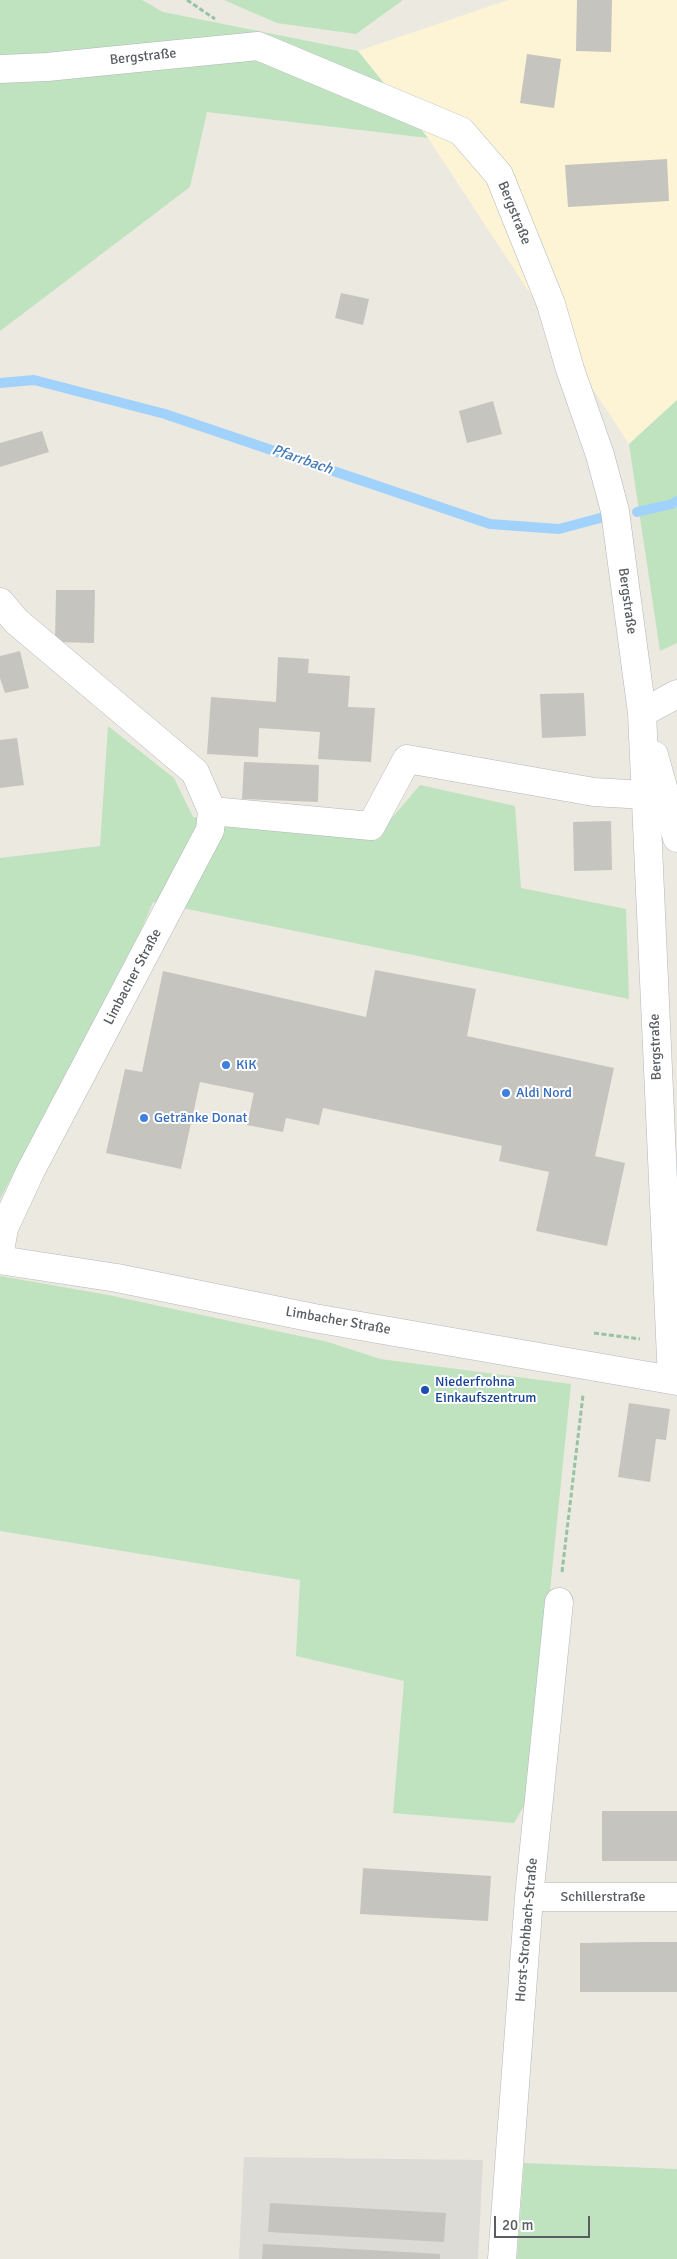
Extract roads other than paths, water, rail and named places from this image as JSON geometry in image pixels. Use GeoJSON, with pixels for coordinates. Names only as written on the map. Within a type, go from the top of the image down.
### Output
{"type":"FeatureCollection","features":[{"type":"Feature","properties":{"kind":"street","name":"Bergstraße"},"geometry":{"type":"LineString","coordinates":[[0,69],[47,67],[258,46],[461,131],[499,175],[551,304],[570,369],[600,455],[615,511],[642,713],[674,1381]]}},
{"type":"Feature","properties":{"kind":"street"},"geometry":{"type":"LineString","coordinates":[[0,602],[16,621],[196,772],[212,811],[372,826],[407,759],[594,792],[645,796]]}},
{"type":"Feature","properties":{"kind":"street"},"geometry":{"type":"LineString","coordinates":[[642,713],[677,694]]}},
{"type":"Feature","properties":{"kind":"street","name":"Bergstraße"},"geometry":{"type":"LineString","coordinates":[[642,713],[677,838]]}},
{"type":"Feature","properties":{"kind":"street","name":"Limbacher Straße"},"geometry":{"type":"LineString","coordinates":[[0,1251],[4,1228],[31,1170],[210,830],[212,811]]}},
{"type":"Feature","properties":{"kind":"street","name":"Limbacher Straße"},"geometry":{"type":"LineString","coordinates":[[0,1260],[117,1278],[314,1318],[587,1364],[674,1381]]}},
{"type":"Feature","properties":{"kind":"street","name":"Horst-Strohbach-Straße"},"geometry":{"type":"LineString","coordinates":[[502,2259],[529,1897],[559,1602]]}},
{"type":"Feature","properties":{"kind":"street","name":"Schillerstraße"},"geometry":{"type":"LineString","coordinates":[[529,1897],[677,1897]]}},
{"type":"Feature","properties":{"kind":"waterway","name":"Pfarrbach"},"geometry":{"type":"LineString","coordinates":[[0,383],[34,380],[165,414],[490,524],[559,529],[604,517]]}},
{"type":"Feature","properties":{"kind":"waterway","name":"Pfarrbach"},"geometry":{"type":"LineString","coordinates":[[637,512],[672,504],[677,501]]}},
{"type":"Feature","properties":{"kind":"place","name":"KiK"},"geometry":{"type":"Point","coordinates":[226,1065]}},
{"type":"Feature","properties":{"kind":"place","name":"Aldi Nord"},"geometry":{"type":"Point","coordinates":[506,1093]}},
{"type":"Feature","properties":{"kind":"place","name":"Getränke Donat"},"geometry":{"type":"Point","coordinates":[144,1118]}},
{"type":"Feature","properties":{"kind":"place","name":"Niederfrohna Einkaufszentrum"},"geometry":{"type":"Point","coordinates":[425,1390]}}]}
